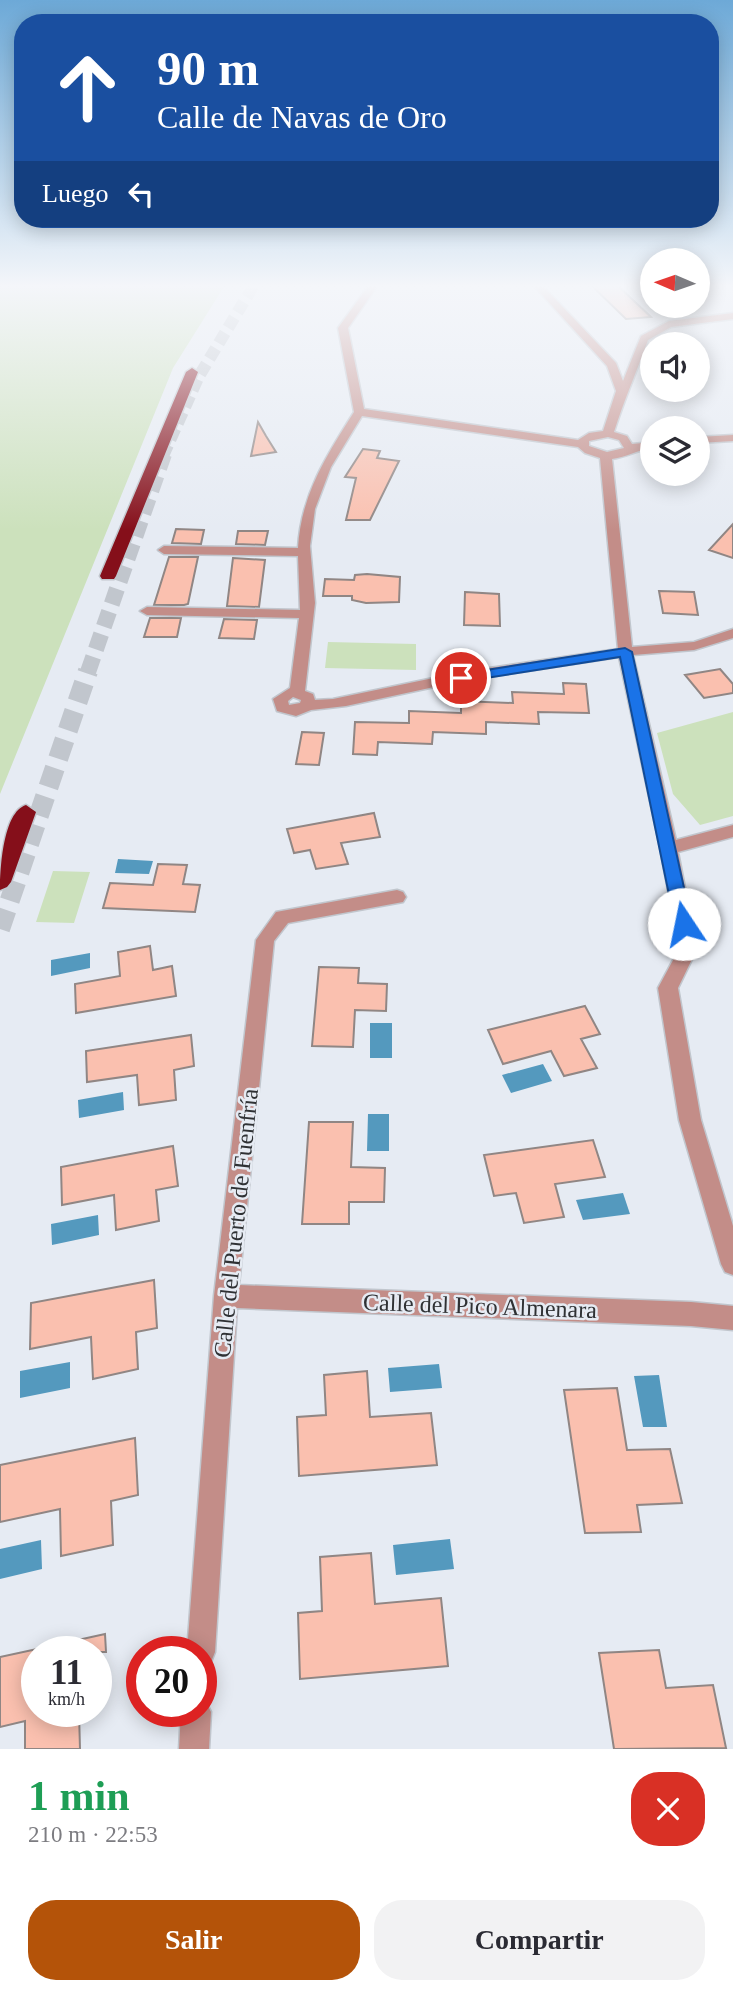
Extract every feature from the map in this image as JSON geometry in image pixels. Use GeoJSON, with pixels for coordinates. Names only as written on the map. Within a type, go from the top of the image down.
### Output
{"type":"FeatureCollection","features":[{"type":"Feature","properties":{"kind":"highway"},"geometry":{"type":"LineString","coordinates":[[108,576],[192,372]]}},
{"type":"Feature","properties":{"kind":"highway"},"geometry":{"type":"LineString","coordinates":[[0,882],[26,812]]}},
{"type":"Feature","properties":{"kind":"street"},"geometry":{"type":"LineString","coordinates":[[350,367],[359,412],[325,467],[309,509],[304,552],[307,614],[296,692],[283,696],[279,702],[282,708],[296,711],[308,705],[325,706],[406,687],[625,652],[668,649],[722,639],[733,633]]}},
{"type":"Feature","properties":{"kind":"street"},"geometry":{"type":"LineString","coordinates":[[612,367],[621,391]]}},
{"type":"Feature","properties":{"kind":"street"},"geometry":{"type":"LineString","coordinates":[[608,434],[621,391],[633,367]]}},
{"type":"Feature","properties":{"kind":"street"},"geometry":{"type":"LineString","coordinates":[[359,412],[583,444],[593,453],[606,456],[622,454],[631,447],[640,446]]}},
{"type":"Feature","properties":{"kind":"street"},"geometry":{"type":"LineString","coordinates":[[583,444],[593,435],[608,434],[623,438],[631,447]]}},
{"type":"Feature","properties":{"kind":"street"},"geometry":{"type":"LineString","coordinates":[[710,439],[733,438]]}},
{"type":"Feature","properties":{"kind":"street"},"geometry":{"type":"LineString","coordinates":[[606,456],[625,652],[646,736],[688,949],[668,988],[690,1121],[733,1264]]}},
{"type":"Feature","properties":{"kind":"street"},"geometry":{"type":"LineString","coordinates":[[164,550],[304,552]]}},
{"type":"Feature","properties":{"kind":"street"},"geometry":{"type":"LineString","coordinates":[[147,611],[307,614]]}},
{"type":"Feature","properties":{"kind":"street"},"geometry":{"type":"LineString","coordinates":[[669,848],[733,831]]}},
{"type":"Feature","properties":{"kind":"street","name":"Calle del Puerto de Fuenfría"},"geometry":{"type":"LineString","coordinates":[[202,1636],[226,1296],[265,940],[282,918],[397,897]]}},
{"type":"Feature","properties":{"kind":"street","name":"Calle del Pico Almenara"},"geometry":{"type":"LineString","coordinates":[[226,1296],[691,1314],[733,1318]]}},
{"type":"Feature","properties":{"kind":"street"},"geometry":{"type":"LineString","coordinates":[[194,1749],[195,1727]]}},
{"type":"Feature","properties":{"kind":"green space"},"geometry":{"type":"Polygon","coordinates":[[[0,367],[174,367],[173,368],[0,794],[0,367]]]}},
{"type":"Feature","properties":{"kind":"green space"},"geometry":{"type":"Polygon","coordinates":[[[328,642],[416,644],[416,670],[325,668],[328,642]]]}},
{"type":"Feature","properties":{"kind":"green space"},"geometry":{"type":"Polygon","coordinates":[[[733,712],[733,816],[700,825],[673,794],[657,733],[733,712]]]}},
{"type":"Feature","properties":{"kind":"green space"},"geometry":{"type":"Polygon","coordinates":[[[53,871],[90,872],[74,923],[36,922],[53,871]]]}},
{"type":"Feature","properties":{"kind":"water"},"geometry":{"type":"Polygon","coordinates":[[[118,859],[153,861],[149,874],[115,873],[118,859]]]}},
{"type":"Feature","properties":{"kind":"water"},"geometry":{"type":"Polygon","coordinates":[[[90,953],[90,968],[51,976],[51,960],[90,953]]]}},
{"type":"Feature","properties":{"kind":"water"},"geometry":{"type":"Polygon","coordinates":[[[370,1023],[392,1023],[392,1058],[370,1058],[370,1023]]]}},
{"type":"Feature","properties":{"kind":"water"},"geometry":{"type":"Polygon","coordinates":[[[543,1064],[552,1081],[511,1093],[502,1075],[543,1064]]]}},
{"type":"Feature","properties":{"kind":"water"},"geometry":{"type":"Polygon","coordinates":[[[123,1092],[124,1110],[79,1118],[78,1100],[123,1092]]]}},
{"type":"Feature","properties":{"kind":"water"},"geometry":{"type":"Polygon","coordinates":[[[368,1114],[389,1114],[389,1151],[367,1151],[368,1114]]]}},
{"type":"Feature","properties":{"kind":"water"},"geometry":{"type":"Polygon","coordinates":[[[623,1193],[630,1214],[583,1220],[576,1200],[623,1193]]]}},
{"type":"Feature","properties":{"kind":"water"},"geometry":{"type":"Polygon","coordinates":[[[98,1215],[99,1235],[52,1245],[51,1224],[98,1215]]]}},
{"type":"Feature","properties":{"kind":"water"},"geometry":{"type":"Polygon","coordinates":[[[70,1362],[70,1388],[20,1398],[20,1371],[70,1362]]]}},
{"type":"Feature","properties":{"kind":"water"},"geometry":{"type":"Polygon","coordinates":[[[439,1364],[442,1388],[390,1392],[388,1368],[439,1364]]]}},
{"type":"Feature","properties":{"kind":"water"},"geometry":{"type":"Polygon","coordinates":[[[659,1375],[667,1427],[643,1427],[634,1376],[659,1375]]]}},
{"type":"Feature","properties":{"kind":"water"},"geometry":{"type":"Polygon","coordinates":[[[450,1539],[454,1569],[396,1575],[393,1545],[450,1539]]]}},
{"type":"Feature","properties":{"kind":"water"},"geometry":{"type":"Polygon","coordinates":[[[41,1540],[42,1569],[0,1579],[0,1549],[41,1540]]]}},
{"type":"Feature","properties":{"kind":"building"},"geometry":{"type":"Polygon","coordinates":[[[258,422],[266,436],[276,452],[251,456],[258,422]]]}},
{"type":"Feature","properties":{"kind":"building"},"geometry":{"type":"Polygon","coordinates":[[[363,449],[380,451],[377,458],[399,461],[370,520],[346,520],[356,478],[345,477],[363,449]]]}},
{"type":"Feature","properties":{"kind":"building"},"geometry":{"type":"Polygon","coordinates":[[[733,524],[733,558],[709,550],[733,524]]]}},
{"type":"Feature","properties":{"kind":"building"},"geometry":{"type":"Polygon","coordinates":[[[176,529],[204,530],[201,544],[172,543],[176,529]]]}},
{"type":"Feature","properties":{"kind":"building"},"geometry":{"type":"Polygon","coordinates":[[[238,531],[268,531],[265,545],[236,544],[238,531]]]}},
{"type":"Feature","properties":{"kind":"building"},"geometry":{"type":"Polygon","coordinates":[[[169,557],[198,557],[188,604],[154,605],[169,557]]]}},
{"type":"Feature","properties":{"kind":"building"},"geometry":{"type":"Polygon","coordinates":[[[233,558],[265,560],[259,607],[227,606],[233,558]]]}},
{"type":"Feature","properties":{"kind":"building"},"geometry":{"type":"Polygon","coordinates":[[[355,575],[400,577],[399,602],[366,603],[352,600],[352,596],[323,596],[325,579],[354,580],[355,575]]]}},
{"type":"Feature","properties":{"kind":"building"},"geometry":{"type":"Polygon","coordinates":[[[659,591],[694,592],[698,615],[663,613],[659,591]]]}},
{"type":"Feature","properties":{"kind":"building"},"geometry":{"type":"Polygon","coordinates":[[[465,592],[499,594],[500,626],[464,625],[465,592]]]}},
{"type":"Feature","properties":{"kind":"building"},"geometry":{"type":"Polygon","coordinates":[[[150,618],[181,618],[177,637],[144,637],[150,618]]]}},
{"type":"Feature","properties":{"kind":"building"},"geometry":{"type":"Polygon","coordinates":[[[224,619],[257,620],[254,639],[219,638],[224,619]]]}},
{"type":"Feature","properties":{"kind":"building"},"geometry":{"type":"Polygon","coordinates":[[[720,669],[733,684],[733,693],[704,698],[685,675],[720,669]]]}},
{"type":"Feature","properties":{"kind":"building"},"geometry":{"type":"Polygon","coordinates":[[[563,683],[586,684],[589,713],[538,712],[539,724],[486,722],[486,734],[433,732],[432,744],[378,742],[377,755],[353,754],[355,722],[409,723],[409,711],[461,713],[461,701],[513,703],[512,692],[564,694],[563,683]]]}},
{"type":"Feature","properties":{"kind":"building"},"geometry":{"type":"Polygon","coordinates":[[[302,732],[324,733],[319,765],[296,764],[302,732]]]}},
{"type":"Feature","properties":{"kind":"building"},"geometry":{"type":"Polygon","coordinates":[[[374,813],[380,837],[341,843],[348,864],[316,869],[310,850],[294,853],[287,829],[374,813]]]}},
{"type":"Feature","properties":{"kind":"building"},"geometry":{"type":"Polygon","coordinates":[[[158,864],[187,865],[183,884],[200,885],[195,912],[103,908],[110,883],[153,885],[158,864]]]}},
{"type":"Feature","properties":{"kind":"building"},"geometry":{"type":"Polygon","coordinates":[[[150,946],[153,970],[172,966],[176,996],[76,1013],[75,984],[120,976],[118,952],[150,946]]]}},
{"type":"Feature","properties":{"kind":"building"},"geometry":{"type":"Polygon","coordinates":[[[319,967],[359,968],[358,983],[387,984],[386,1011],[355,1010],[353,1047],[312,1046],[319,967]]]}},
{"type":"Feature","properties":{"kind":"building"},"geometry":{"type":"Polygon","coordinates":[[[585,1006],[600,1034],[581,1039],[597,1068],[564,1076],[551,1051],[503,1064],[488,1030],[585,1006]]]}},
{"type":"Feature","properties":{"kind":"building"},"geometry":{"type":"Polygon","coordinates":[[[191,1035],[194,1066],[174,1070],[176,1100],[139,1105],[137,1075],[87,1082],[86,1051],[191,1035]]]}},
{"type":"Feature","properties":{"kind":"building"},"geometry":{"type":"Polygon","coordinates":[[[309,1122],[353,1122],[351,1167],[385,1168],[384,1202],[349,1202],[349,1224],[302,1224],[309,1122]]]}},
{"type":"Feature","properties":{"kind":"building"},"geometry":{"type":"Polygon","coordinates":[[[593,1140],[605,1177],[555,1184],[564,1217],[524,1223],[516,1193],[494,1196],[484,1155],[593,1140]]]}},
{"type":"Feature","properties":{"kind":"building"},"geometry":{"type":"Polygon","coordinates":[[[173,1146],[178,1186],[156,1190],[159,1221],[116,1230],[114,1195],[62,1205],[61,1167],[173,1146]]]}},
{"type":"Feature","properties":{"kind":"building"},"geometry":{"type":"Polygon","coordinates":[[[154,1280],[157,1328],[136,1332],[138,1369],[93,1379],[91,1337],[30,1349],[31,1303],[154,1280]]]}},
{"type":"Feature","properties":{"kind":"building"},"geometry":{"type":"Polygon","coordinates":[[[367,1371],[370,1417],[431,1413],[437,1465],[299,1476],[297,1417],[326,1415],[324,1375],[367,1371]]]}},
{"type":"Feature","properties":{"kind":"building"},"geometry":{"type":"Polygon","coordinates":[[[617,1388],[627,1450],[670,1449],[682,1503],[637,1505],[641,1532],[585,1533],[564,1390],[617,1388]]]}},
{"type":"Feature","properties":{"kind":"building"},"geometry":{"type":"Polygon","coordinates":[[[135,1438],[138,1495],[111,1501],[113,1545],[61,1556],[60,1509],[0,1522],[0,1465],[135,1438]]]}},
{"type":"Feature","properties":{"kind":"building"},"geometry":{"type":"Polygon","coordinates":[[[371,1553],[375,1604],[441,1598],[448,1666],[300,1679],[298,1613],[322,1611],[320,1557],[371,1553]]]}},
{"type":"Feature","properties":{"kind":"building"},"geometry":{"type":"Polygon","coordinates":[[[659,1650],[666,1688],[713,1685],[726,1748],[614,1749],[599,1653],[659,1650]]]}},
{"type":"Feature","properties":{"kind":"building"},"geometry":{"type":"Polygon","coordinates":[[[21,1652],[21,1722],[0,1727],[0,1657],[21,1652]]]}},
{"type":"Feature","properties":{"kind":"building"},"geometry":{"type":"Polygon","coordinates":[[[25,1727],[79,1727],[80,1749],[25,1749],[25,1727]]]}},
{"type":"Feature","properties":{"kind":"tunnel"},"geometry":{"type":"LineString","coordinates":[[163,456],[205,367]]}},
{"type":"Feature","properties":{"kind":"tunnel"},"geometry":{"type":"LineString","coordinates":[[88,672],[164,454]]}},
{"type":"Feature","properties":{"kind":"tunnel"},"geometry":{"type":"LineString","coordinates":[[0,929],[88,671]]}},
{"type":"Feature","properties":{"kind":"route"},"geometry":{"type":"LineString","coordinates":[[461,678],[625,652],[646,736],[684,924]]}}]}
